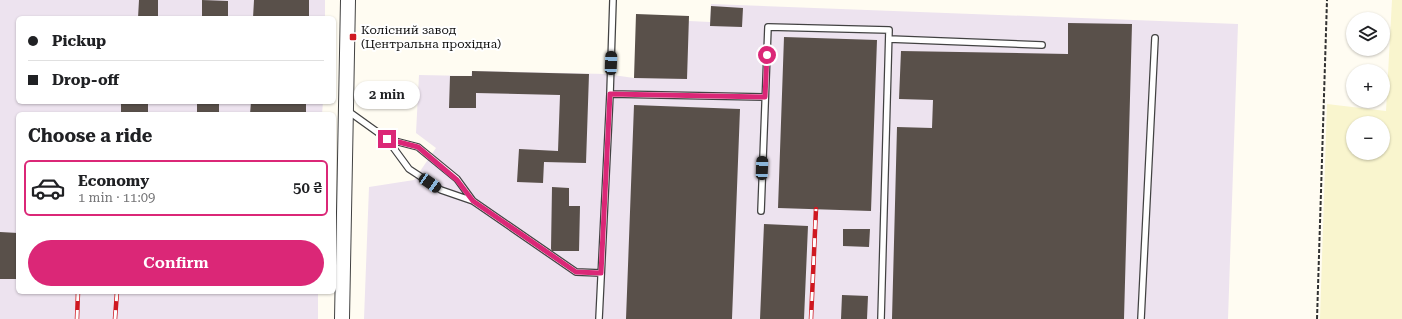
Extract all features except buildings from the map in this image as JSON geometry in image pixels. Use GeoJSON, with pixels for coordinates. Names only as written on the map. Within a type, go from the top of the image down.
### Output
{"type":"FeatureCollection","features":[{"type":"Feature","properties":{"kind":"street"},"geometry":{"type":"LineString","coordinates":[[342,319],[348,0]]}},
{"type":"Feature","properties":{"kind":"lane"},"geometry":{"type":"LineString","coordinates":[[598,319],[610,94],[613,0]]}},
{"type":"Feature","properties":{"kind":"lane"},"geometry":{"type":"LineString","coordinates":[[760,211],[768,27],[889,30],[882,319]]}},
{"type":"Feature","properties":{"kind":"lane"},"geometry":{"type":"LineString","coordinates":[[1141,319],[1155,38]]}},
{"type":"Feature","properties":{"kind":"lane"},"geometry":{"type":"LineString","coordinates":[[889,39],[1042,45]]}},
{"type":"Feature","properties":{"kind":"lane"},"geometry":{"type":"LineString","coordinates":[[610,94],[765,97]]}},
{"type":"Feature","properties":{"kind":"lane"},"geometry":{"type":"LineString","coordinates":[[346,110],[387,139],[409,169],[440,190],[473,201],[576,272],[601,273]]}},
{"type":"Feature","properties":{"kind":"lane"},"geometry":{"type":"LineString","coordinates":[[387,139],[418,147],[457,180],[473,201]]}},
{"type":"Feature","properties":{"kind":"path"},"geometry":{"type":"LineString","coordinates":[[1317,319],[1327,0]]}},
{"type":"Feature","properties":{"kind":"shaded area"},"geometry":{"type":"Polygon","coordinates":[[[0,0],[325,0],[325,16],[16,16],[16,104],[323,104],[322,112],[16,112],[16,294],[318,294],[318,319],[0,319],[0,0]]]}},
{"type":"Feature","properties":{"kind":"shaded area"},"geometry":{"type":"Polygon","coordinates":[[[1392,0],[1402,0],[1402,319],[1320,319],[1327,104],[1346,106],[1346,108],[1386,111],[1386,108],[1390,108],[1390,64],[1389,64],[1392,0]]]}},
{"type":"Feature","properties":{"kind":"shaded area"},"geometry":{"type":"Polygon","coordinates":[[[711,4],[1238,24],[1228,319],[364,319],[369,187],[414,180],[436,148],[416,133],[419,75],[471,76],[472,71],[606,74],[634,78],[689,21],[710,22],[711,4]]]}},
{"type":"Feature","properties":{"kind":"railway"},"geometry":{"type":"LineString","coordinates":[[811,319],[816,209]]}},
{"type":"Feature","properties":{"kind":"railway"},"geometry":{"type":"LineString","coordinates":[[77,319],[78,294]]}},
{"type":"Feature","properties":{"kind":"railway"},"geometry":{"type":"LineString","coordinates":[[115,319],[117,294]]}},
{"type":"Feature","properties":{"kind":"place","name":"Колісний завод (Центральна прохідна)"},"geometry":{"type":"Point","coordinates":[353,37]}},
{"type":"Feature","properties":{"kind":"route"},"geometry":{"type":"LineString","coordinates":[[387,139],[418,147],[457,180],[473,201],[576,272],[601,273],[610,94],[765,97],[767,55]]}}]}
